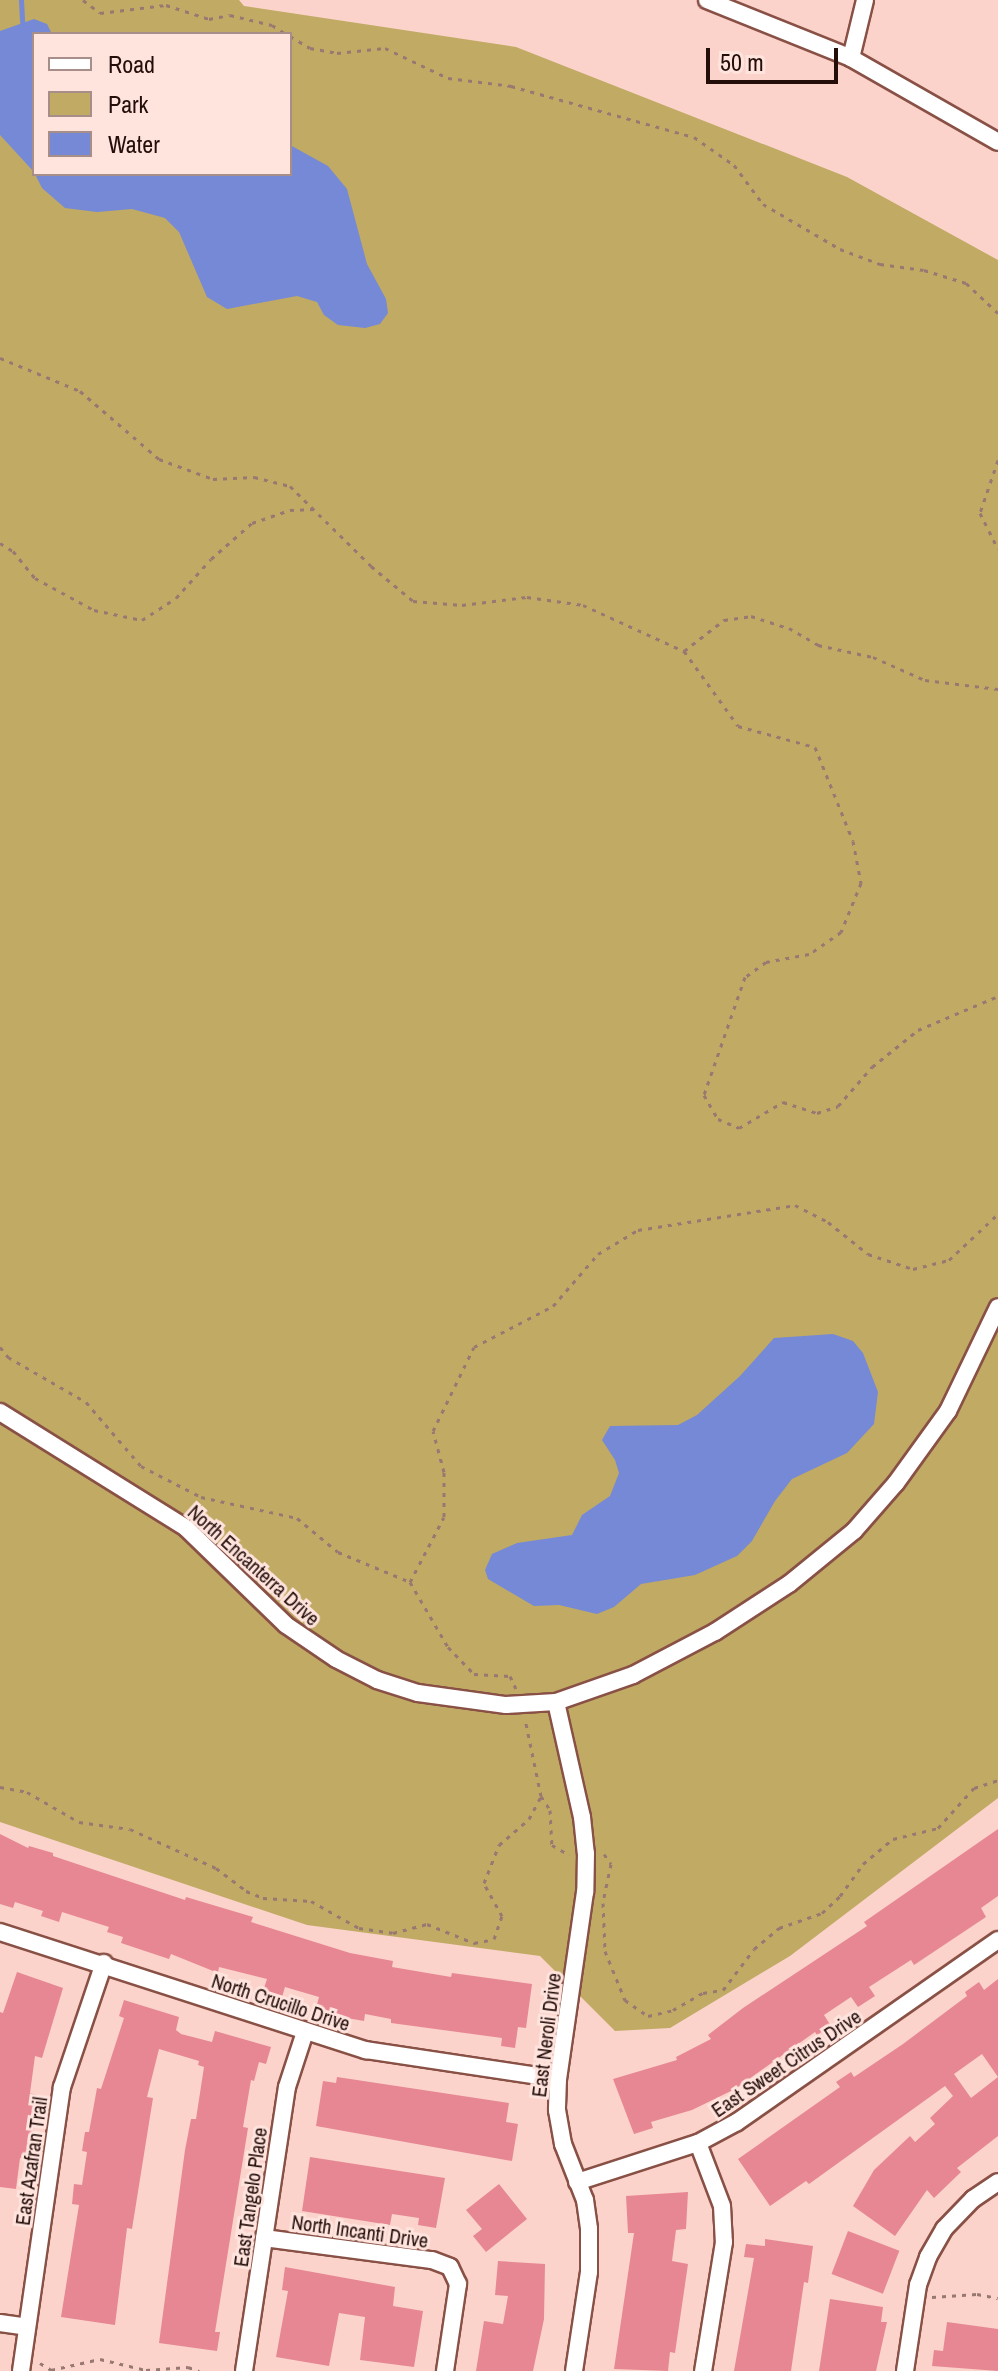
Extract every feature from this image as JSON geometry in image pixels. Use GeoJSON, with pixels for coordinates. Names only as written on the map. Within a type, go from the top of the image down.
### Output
{"type":"FeatureCollection","features":[{"type":"Feature","properties":{"kind":"street"},"geometry":{"type":"LineString","coordinates":[[707,0],[851,58],[998,142]]}},
{"type":"Feature","properties":{"kind":"street"},"geometry":{"type":"LineString","coordinates":[[851,58],[865,0]]}},
{"type":"Feature","properties":{"kind":"street","name":"North Encanterra Drive"},"geometry":{"type":"LineString","coordinates":[[0,1412],[186,1528],[286,1625],[336,1659],[377,1680],[418,1693],[459,1701],[556,1702],[633,1675],[715,1632],[789,1584],[854,1531],[896,1483],[948,1411],[998,1307]]}},
{"type":"Feature","properties":{"kind":"street","name":"East Neroli Drive"},"geometry":{"type":"LineString","coordinates":[[556,1702],[582,1817],[586,1853],[585,1892],[558,2079],[557,2110],[585,2200],[589,2229],[589,2272],[574,2371]]}},
{"type":"Feature","properties":{"kind":"street","name":"North Crucillo Drive"},"geometry":{"type":"LineString","coordinates":[[0,1932],[104,1963],[366,2050],[558,2079]]}},
{"type":"Feature","properties":{"kind":"street","name":"East Sweet Citrus Drive"},"geometry":{"type":"LineString","coordinates":[[577,2182],[698,2143],[780,2095],[998,1940]]}},
{"type":"Feature","properties":{"kind":"street","name":"East Azafran Trail"},"geometry":{"type":"LineString","coordinates":[[21,2371],[62,2087],[104,1963]]}},
{"type":"Feature","properties":{"kind":"street","name":"East Tangelo Place"},"geometry":{"type":"LineString","coordinates":[[244,2371],[287,2087],[305,2032]]}},
{"type":"Feature","properties":{"kind":"street"},"geometry":{"type":"LineString","coordinates":[[698,2143],[722,2206],[724,2242],[703,2371]]}},
{"type":"Feature","properties":{"kind":"street"},"geometry":{"type":"LineString","coordinates":[[905,2371],[916,2296],[928,2257],[944,2229],[973,2199],[998,2182]]}},
{"type":"Feature","properties":{"kind":"street","name":"North Incanti Drive"},"geometry":{"type":"LineString","coordinates":[[264,2238],[432,2260],[450,2267],[458,2284],[445,2371]]}},
{"type":"Feature","properties":{"kind":"street"},"geometry":{"type":"LineString","coordinates":[[0,2323],[27,2327]]}},
{"type":"Feature","properties":{"kind":"path"},"geometry":{"type":"LineString","coordinates":[[83,0],[100,13],[166,5],[209,19],[230,15],[272,25],[283,32]]}},
{"type":"Feature","properties":{"kind":"path"},"geometry":{"type":"LineString","coordinates":[[292,37],[310,48],[337,53],[385,48],[448,78],[511,86],[694,137],[734,165],[763,204],[840,249],[880,264],[924,270],[966,283],[998,313]]}},
{"type":"Feature","properties":{"kind":"path"},"geometry":{"type":"LineString","coordinates":[[0,358],[80,391],[159,459],[213,479],[254,477],[290,486],[317,508],[371,566],[413,601],[462,605],[527,597],[583,605],[684,651],[738,726],[815,747],[853,841],[861,883],[841,932],[809,954],[766,962],[745,977],[704,1095],[718,1119],[739,1128],[783,1102],[817,1113],[838,1106],[872,1067],[918,1030],[998,996]]}},
{"type":"Feature","properties":{"kind":"path"},"geometry":{"type":"LineString","coordinates":[[998,460],[980,513],[998,549]]}},
{"type":"Feature","properties":{"kind":"path"},"geometry":{"type":"LineString","coordinates":[[0,543],[13,551],[35,578],[94,610],[142,620],[176,598],[252,523],[290,510],[317,508]]}},
{"type":"Feature","properties":{"kind":"path"},"geometry":{"type":"LineString","coordinates":[[684,651],[724,620],[751,616],[789,628],[818,645],[873,657],[925,680],[998,689]]}},
{"type":"Feature","properties":{"kind":"path"},"geometry":{"type":"LineString","coordinates":[[410,1582],[444,1517],[444,1472],[433,1431],[474,1347],[520,1326],[553,1306],[598,1254],[638,1230],[795,1205],[828,1222],[868,1254],[913,1269],[949,1260],[998,1214]]}},
{"type":"Feature","properties":{"kind":"path"},"geometry":{"type":"LineString","coordinates":[[0,1347],[8,1357],[86,1402],[141,1466],[201,1497],[297,1518],[338,1552],[410,1582],[448,1647],[474,1674],[510,1676],[522,1704],[541,1796],[550,1810],[552,1845],[567,1855],[603,1853],[611,1864],[603,1903],[605,1951],[625,2000],[648,2016],[673,2010],[703,1993],[723,1990],[754,1949],[779,1928],[822,1913],[840,1896],[863,1864],[893,1839],[938,1828],[974,1788],[998,1780]]}},
{"type":"Feature","properties":{"kind":"path"},"geometry":{"type":"LineString","coordinates":[[0,1787],[27,1792],[79,1822],[130,1829],[216,1868],[246,1891],[263,1898],[311,1901],[359,1928],[393,1933],[427,1924],[474,1943],[494,1939],[502,1916],[484,1883],[499,1845],[529,1819],[541,1796]]}},
{"type":"Feature","properties":{"kind":"path"},"geometry":{"type":"LineString","coordinates":[[916,2296],[977,2294],[998,2298]]}},
{"type":"Feature","properties":{"kind":"path"},"geometry":{"type":"LineString","coordinates":[[24,2352],[51,2370],[100,2359],[146,2370],[188,2367],[199,2371]]}},
{"type":"Feature","properties":{"kind":"green space"},"geometry":{"type":"Polygon","coordinates":[[[0,0],[239,0],[244,6],[516,47],[847,177],[998,260],[998,1798],[790,1956],[670,2028],[615,2031],[540,1956],[307,1925],[0,1822],[0,0]]]}},
{"type":"Feature","properties":{"kind":"water"},"geometry":{"type":"Polygon","coordinates":[[[34,19],[47,24],[51,32],[32,32],[32,170],[0,135],[0,31],[34,19]]]}},
{"type":"Feature","properties":{"kind":"water"},"geometry":{"type":"Polygon","coordinates":[[[292,146],[328,166],[347,189],[367,264],[386,299],[388,313],[380,324],[365,328],[338,325],[324,315],[317,302],[297,296],[227,309],[207,297],[179,232],[165,218],[132,209],[97,212],[65,208],[42,188],[36,176],[292,176],[292,146]]]}},
{"type":"Feature","properties":{"kind":"water"},"geometry":{"type":"Polygon","coordinates":[[[833,1334],[853,1341],[863,1353],[878,1392],[874,1424],[847,1453],[792,1479],[752,1541],[737,1556],[695,1575],[641,1584],[614,1607],[597,1614],[559,1605],[534,1606],[488,1579],[485,1570],[492,1554],[517,1543],[572,1535],[582,1515],[610,1496],[619,1473],[602,1440],[610,1426],[678,1425],[697,1415],[740,1376],[774,1338],[833,1334]]]}},
{"type":"Feature","properties":{"kind":"building"},"geometry":{"type":"Polygon","coordinates":[[[998,1829],[998,1896],[981,1908],[986,1917],[914,1965],[911,1960],[869,1987],[875,1996],[858,2007],[851,1997],[824,2015],[831,2026],[817,2035],[815,2032],[735,2089],[692,2110],[651,2122],[653,2128],[634,2134],[613,2079],[677,2060],[676,2057],[711,2039],[708,2035],[743,2008],[867,1926],[864,1922],[998,1829]]]}},
{"type":"Feature","properties":{"kind":"building"},"geometry":{"type":"Polygon","coordinates":[[[0,1834],[28,1848],[53,1853],[53,1856],[185,1900],[186,1897],[253,1917],[251,1922],[350,1953],[393,1961],[392,1967],[451,1977],[452,1973],[532,1984],[526,2028],[518,2027],[515,2048],[501,2046],[502,2038],[391,2023],[391,2019],[365,2014],[364,2021],[347,2018],[316,2008],[319,1997],[285,1987],[282,1997],[263,1991],[267,1979],[219,1967],[218,1973],[171,1954],[169,1959],[121,1943],[123,1937],[107,1932],[109,1927],[62,1912],[59,1922],[41,1916],[43,1911],[15,1902],[13,1908],[0,1904],[0,1834]]]}},
{"type":"Feature","properties":{"kind":"building"},"geometry":{"type":"Polygon","coordinates":[[[17,1972],[63,1988],[42,2058],[35,2056],[30,2093],[38,2095],[30,2159],[20,2158],[16,2189],[0,2187],[0,2012],[3,2013],[17,1972]]]}},
{"type":"Feature","properties":{"kind":"building"},"geometry":{"type":"Polygon","coordinates":[[[998,1979],[998,2077],[998,2136],[957,2168],[961,2172],[934,2198],[927,2190],[895,2236],[853,2206],[874,2170],[910,2136],[915,2142],[935,2124],[930,2118],[953,2096],[945,2086],[809,2184],[806,2181],[770,2206],[738,2159],[840,2087],[836,2082],[851,2072],[854,2077],[903,2044],[967,1996],[965,1992],[979,1982],[984,1990],[998,1979]],[[982,2054],[954,2074],[971,2098],[998,2077],[982,2054]]]}},
{"type":"Feature","properties":{"kind":"building"},"geometry":{"type":"Polygon","coordinates":[[[124,2000],[179,2017],[176,2030],[181,2034],[212,2042],[215,2031],[271,2047],[266,2064],[259,2062],[254,2081],[251,2080],[243,2127],[248,2128],[215,2332],[220,2332],[217,2351],[159,2343],[185,2150],[191,2119],[196,2119],[204,2067],[198,2065],[199,2061],[159,2049],[147,2097],[153,2098],[132,2229],[127,2228],[115,2325],[61,2317],[79,2205],[72,2204],[74,2184],[82,2185],[87,2152],[82,2151],[85,2132],[89,2132],[97,2088],[101,2089],[124,2018],[119,2016],[124,2000]]]}},
{"type":"Feature","properties":{"kind":"building"},"geometry":{"type":"Polygon","coordinates":[[[337,2077],[509,2103],[506,2122],[518,2124],[512,2161],[316,2126],[323,2081],[336,2083],[337,2077]]]}},
{"type":"Feature","properties":{"kind":"building"},"geometry":{"type":"Polygon","coordinates":[[[310,2157],[445,2178],[436,2228],[418,2225],[419,2218],[392,2214],[390,2225],[302,2211],[310,2157]]]}},
{"type":"Feature","properties":{"kind":"building"},"geometry":{"type":"Polygon","coordinates":[[[499,2184],[527,2219],[486,2252],[473,2236],[482,2229],[466,2210],[499,2184]]]}},
{"type":"Feature","properties":{"kind":"building"},"geometry":{"type":"Polygon","coordinates":[[[688,2192],[686,2229],[676,2230],[672,2261],[688,2264],[675,2353],[670,2352],[668,2371],[614,2369],[634,2233],[628,2233],[626,2196],[688,2192]]]}},
{"type":"Feature","properties":{"kind":"building"},"geometry":{"type":"Polygon","coordinates":[[[848,2231],[899,2251],[883,2294],[832,2274],[848,2231]]]}},
{"type":"Feature","properties":{"kind":"building"},"geometry":{"type":"Polygon","coordinates":[[[765,2239],[813,2246],[808,2283],[804,2282],[791,2371],[734,2371],[754,2258],[744,2257],[746,2244],[765,2246],[765,2239]]]}},
{"type":"Feature","properties":{"kind":"building"},"geometry":{"type":"Polygon","coordinates":[[[498,2261],[545,2264],[544,2319],[533,2371],[476,2371],[484,2321],[503,2324],[508,2296],[495,2295],[498,2261]]]}},
{"type":"Feature","properties":{"kind":"building"},"geometry":{"type":"Polygon","coordinates":[[[285,2267],[395,2287],[393,2306],[423,2311],[414,2367],[360,2360],[365,2317],[339,2313],[329,2366],[276,2357],[288,2291],[282,2290],[285,2267]]]}},
{"type":"Feature","properties":{"kind":"building"},"geometry":{"type":"Polygon","coordinates":[[[830,2299],[883,2307],[881,2322],[887,2322],[876,2371],[819,2371],[830,2299]]]}},
{"type":"Feature","properties":{"kind":"building"},"geometry":{"type":"Polygon","coordinates":[[[947,2322],[998,2329],[998,2371],[932,2366],[934,2350],[943,2351],[947,2322]]]}},
{"type":"Feature","properties":{"kind":"waterway"},"geometry":{"type":"LineString","coordinates":[[21,0],[22,22]]}}]}
